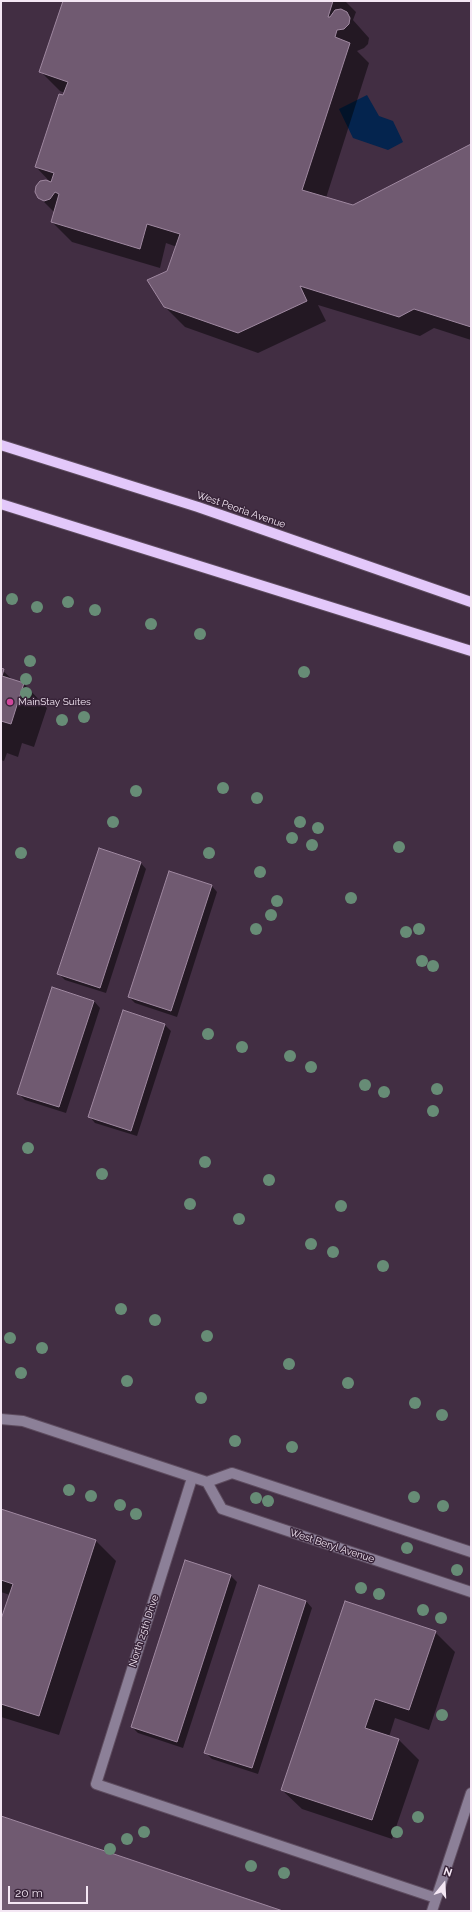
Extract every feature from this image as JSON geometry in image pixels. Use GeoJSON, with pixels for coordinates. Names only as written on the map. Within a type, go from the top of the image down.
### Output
{"type":"FeatureCollection","features":[{"type":"Feature","properties":{"kind":"main road","name":"West Peoria Avenue"},"geometry":{"type":"LineString","coordinates":[[1,445],[198,507],[471,602]]}},
{"type":"Feature","properties":{"kind":"main road"},"geometry":{"type":"LineString","coordinates":[[1,504],[471,651]]}},
{"type":"Feature","properties":{"kind":"street"},"geometry":{"type":"LineString","coordinates":[[1,1419],[23,1421],[207,1482],[232,1473],[471,1552]]}},
{"type":"Feature","properties":{"kind":"street","name":"North 25th Drive"},"geometry":{"type":"LineString","coordinates":[[192,1478],[96,1784],[436,1898]]}},
{"type":"Feature","properties":{"kind":"street","name":"West Beryl Avenue"},"geometry":{"type":"LineString","coordinates":[[207,1482],[222,1509],[471,1592]]}},
{"type":"Feature","properties":{"kind":"street"},"geometry":{"type":"LineString","coordinates":[[432,1911],[471,1793]]}},
{"type":"Feature","properties":{"kind":"water"},"geometry":{"type":"Polygon","coordinates":[[[367,95],[379,116],[393,121],[403,142],[388,150],[353,138],[339,109],[367,95]]]}},
{"type":"Feature","properties":{"kind":"building"},"geometry":{"type":"Polygon","coordinates":[[[63,1],[333,1],[328,17],[330,17],[335,10],[341,9],[347,12],[350,18],[349,24],[344,29],[337,30],[335,37],[350,43],[302,190],[353,205],[471,144],[471,327],[414,309],[399,317],[300,286],[307,301],[238,333],[164,307],[147,280],[167,271],[180,234],[147,224],[140,249],[51,222],[59,194],[55,192],[50,199],[44,201],[38,198],[35,192],[36,186],[40,181],[46,180],[51,182],[54,173],[35,167],[59,94],[63,95],[68,82],[39,72],[63,1]]]}},
{"type":"Feature","properties":{"kind":"building","name":"MainStay Suites"},"geometry":{"type":"Polygon","coordinates":[[[1,668],[4,669],[2,676],[24,683],[11,724],[1,721],[1,668]]]}},
{"type":"Feature","properties":{"kind":"building"},"geometry":{"type":"Polygon","coordinates":[[[99,848],[141,862],[100,988],[57,974],[99,848]]]}},
{"type":"Feature","properties":{"kind":"building"},"geometry":{"type":"Polygon","coordinates":[[[169,871],[212,885],[171,1011],[128,997],[169,871]]]}},
{"type":"Feature","properties":{"kind":"building"},"geometry":{"type":"Polygon","coordinates":[[[52,987],[94,1001],[59,1107],[17,1094],[52,987]]]}},
{"type":"Feature","properties":{"kind":"building"},"geometry":{"type":"Polygon","coordinates":[[[123,1010],[165,1024],[131,1131],[88,1117],[123,1010]]]}},
{"type":"Feature","properties":{"kind":"building"},"geometry":{"type":"Polygon","coordinates":[[[1,1509],[96,1540],[39,1716],[1,1704],[1,1619],[13,1584],[1,1580],[1,1509]]]}},
{"type":"Feature","properties":{"kind":"building"},"geometry":{"type":"Polygon","coordinates":[[[185,1560],[231,1575],[177,1742],[131,1727],[185,1560]]]}},
{"type":"Feature","properties":{"kind":"building"},"geometry":{"type":"Polygon","coordinates":[[[259,1585],[306,1601],[252,1768],[204,1753],[259,1585]]]}},
{"type":"Feature","properties":{"kind":"building"},"geometry":{"type":"Polygon","coordinates":[[[345,1601],[436,1631],[409,1710],[375,1699],[365,1728],[399,1739],[372,1820],[281,1790],[345,1601]]]}},
{"type":"Feature","properties":{"kind":"building"},"geometry":{"type":"Polygon","coordinates":[[[1,1816],[283,1911],[1,1911],[1,1816]]]}},
{"type":"Feature","properties":{"kind":"place","name":"MainStay Suites"},"geometry":{"type":"Point","coordinates":[10,702]}}]}
